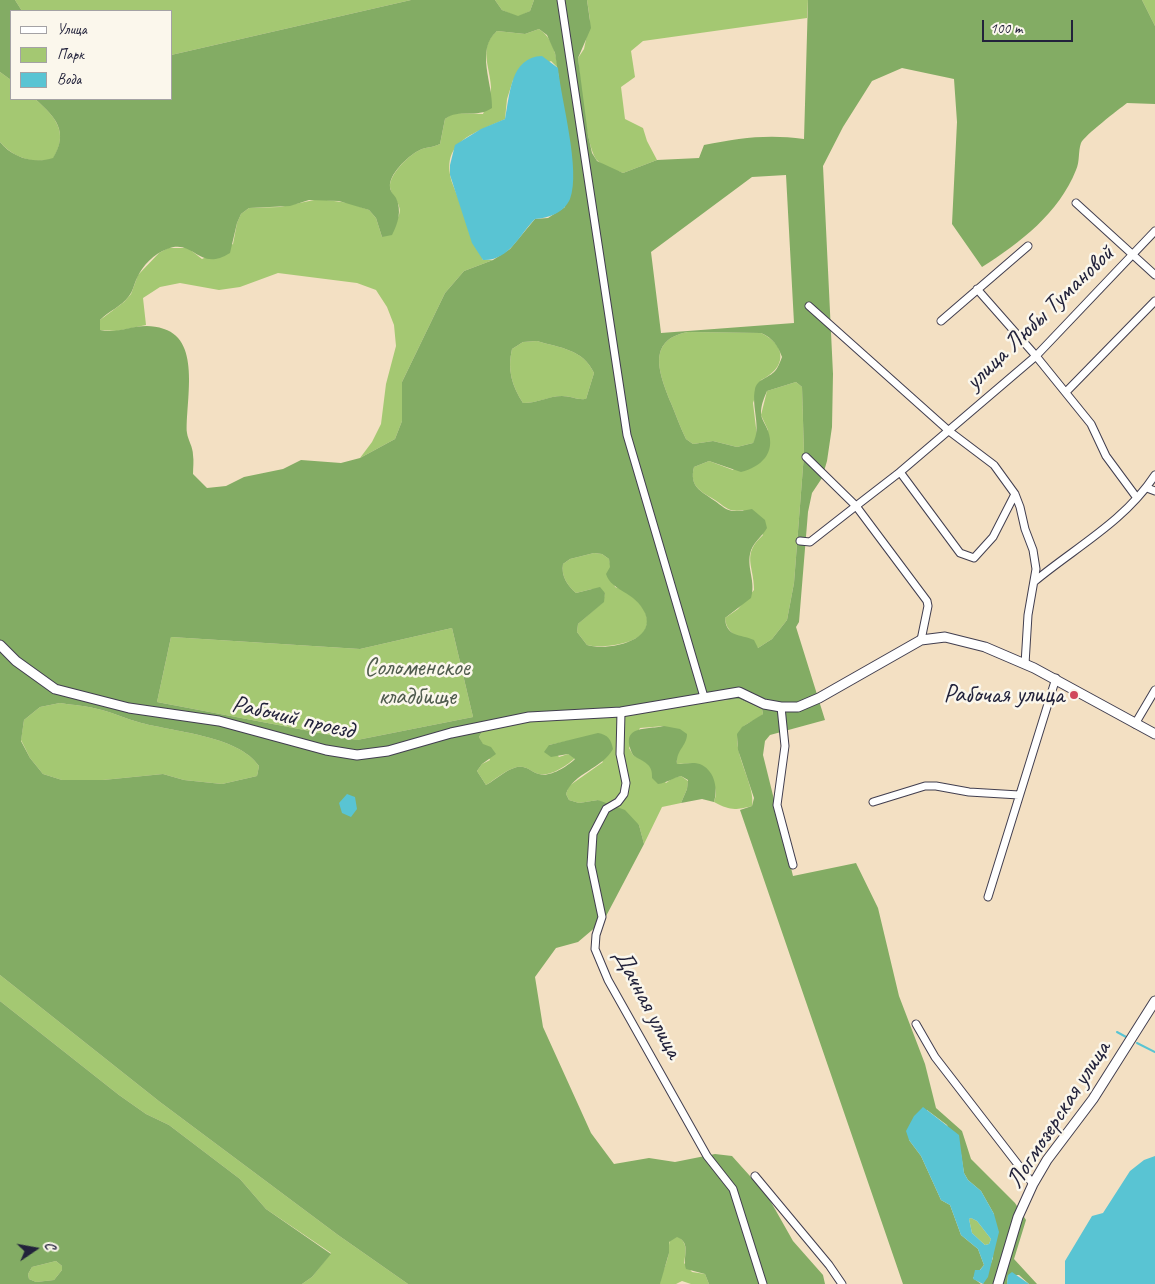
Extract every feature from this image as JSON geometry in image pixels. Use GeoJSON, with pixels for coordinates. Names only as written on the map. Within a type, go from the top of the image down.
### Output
{"type":"FeatureCollection","features":[{"type":"Feature","properties":{"kind":"street"},"geometry":{"type":"LineString","coordinates":[[560,0],[627,435],[704,697]]}},
{"type":"Feature","properties":{"kind":"street"},"geometry":{"type":"LineString","coordinates":[[1076,203],[1155,275]]}},
{"type":"Feature","properties":{"kind":"street","name":"улица Любы Тумановой"},"geometry":{"type":"LineString","coordinates":[[800,541],[810,542],[900,472],[1036,356],[1155,231]]}},
{"type":"Feature","properties":{"kind":"street"},"geometry":{"type":"LineString","coordinates":[[941,321],[1028,246]]}},
{"type":"Feature","properties":{"kind":"street"},"geometry":{"type":"LineString","coordinates":[[977,289],[1036,356],[1091,424],[1106,456],[1138,498]]}},
{"type":"Feature","properties":{"kind":"street"},"geometry":{"type":"LineString","coordinates":[[1066,392],[1155,301]]}},
{"type":"Feature","properties":{"kind":"street"},"geometry":{"type":"LineString","coordinates":[[809,306],[949,431],[994,465],[1015,494],[1025,529],[1034,550],[1035,581],[1028,615],[1025,664]]}},
{"type":"Feature","properties":{"kind":"street"},"geometry":{"type":"LineString","coordinates":[[806,457],[856,506],[927,601],[928,606],[920,640]]}},
{"type":"Feature","properties":{"kind":"street"},"geometry":{"type":"LineString","coordinates":[[900,472],[960,553],[974,558],[993,536],[1015,494]]}},
{"type":"Feature","properties":{"kind":"street"},"geometry":{"type":"LineString","coordinates":[[1035,581],[1103,531],[1138,498],[1155,475]]}},
{"type":"Feature","properties":{"kind":"street"},"geometry":{"type":"LineString","coordinates":[[1147,488],[1155,491]]}},
{"type":"Feature","properties":{"kind":"street"},"geometry":{"type":"LineString","coordinates":[[793,865],[777,805],[785,746],[781,707],[798,707],[819,698],[920,640],[945,637],[985,647],[1056,678],[1155,734]]}},
{"type":"Feature","properties":{"kind":"street","name":"Рабочий проезд"},"geometry":{"type":"LineString","coordinates":[[0,645],[16,661],[55,689],[130,708],[219,722],[326,750],[357,755],[388,751],[451,732],[529,717],[621,712],[739,692],[764,704],[781,707]]}},
{"type":"Feature","properties":{"kind":"street"},"geometry":{"type":"LineString","coordinates":[[988,897],[1056,678]]}},
{"type":"Feature","properties":{"kind":"street"},"geometry":{"type":"LineString","coordinates":[[1135,724],[1155,690]]}},
{"type":"Feature","properties":{"kind":"street","name":"Дачная улица"},"geometry":{"type":"LineString","coordinates":[[621,712],[620,754],[626,783],[624,794],[618,802],[606,809],[593,834],[592,840],[591,865],[602,917],[596,935],[595,949],[608,980],[707,1156],[733,1189],[763,1284]]}},
{"type":"Feature","properties":{"kind":"street"},"geometry":{"type":"LineString","coordinates":[[873,802],[930,786],[969,792],[1019,795]]}},
{"type":"Feature","properties":{"kind":"street","name":"Логмозерская улица"},"geometry":{"type":"LineString","coordinates":[[998,1284],[1018,1217],[1033,1184],[1047,1160],[1093,1099],[1155,1001]]}},
{"type":"Feature","properties":{"kind":"street"},"geometry":{"type":"LineString","coordinates":[[916,1024],[935,1057],[1033,1184]]}},
{"type":"Feature","properties":{"kind":"street"},"geometry":{"type":"LineString","coordinates":[[755,1176],[829,1265],[842,1284]]}},
{"type":"Feature","properties":{"kind":"green space"},"geometry":{"type":"Polygon","coordinates":[[[0,0],[15,0],[21,10],[10,10],[10,79],[0,72],[0,0]]]}},
{"type":"Feature","properties":{"kind":"green space"},"geometry":{"type":"Polygon","coordinates":[[[15,0],[411,0],[172,55],[172,10],[21,10],[15,0]]]}},
{"type":"Feature","properties":{"kind":"green space"},"geometry":{"type":"Polygon","coordinates":[[[411,0],[495,0],[502,10],[518,16],[530,11],[534,0],[587,0],[591,28],[578,58],[588,135],[592,153],[597,161],[623,173],[657,160],[699,158],[704,145],[766,137],[804,139],[808,0],[1142,0],[1155,26],[1155,104],[1127,103],[1089,134],[1081,143],[1079,160],[1069,186],[1049,213],[1024,237],[982,267],[952,224],[957,122],[954,79],[902,68],[872,81],[843,127],[823,166],[833,374],[832,427],[827,461],[822,478],[812,493],[808,512],[799,622],[796,627],[825,720],[770,735],[765,741],[763,755],[793,876],[856,863],[878,908],[899,996],[925,1064],[936,1108],[962,1131],[971,1159],[1015,1203],[1026,1220],[1014,1259],[1037,1284],[1029,1284],[1019,1275],[1008,1275],[1007,1284],[983,1284],[993,1258],[994,1214],[981,1191],[968,1180],[964,1173],[961,1154],[947,1125],[927,1110],[909,1140],[921,1156],[941,1200],[950,1205],[961,1235],[978,1249],[984,1265],[973,1278],[981,1284],[903,1284],[740,810],[752,806],[754,798],[738,750],[737,734],[742,727],[763,714],[762,709],[739,699],[540,719],[483,730],[479,737],[483,744],[491,747],[496,754],[482,764],[477,771],[486,785],[505,772],[517,767],[526,768],[543,775],[553,773],[575,759],[568,754],[551,757],[544,752],[549,745],[598,733],[607,736],[610,740],[613,749],[608,756],[575,781],[566,794],[569,800],[579,803],[598,800],[625,810],[639,825],[644,844],[604,920],[578,942],[556,948],[535,977],[543,1027],[591,1133],[614,1164],[649,1158],[675,1162],[715,1154],[732,1156],[767,1195],[793,1241],[823,1275],[825,1284],[709,1284],[705,1274],[686,1269],[684,1243],[677,1237],[669,1242],[669,1253],[660,1284],[408,1284],[338,1235],[160,1102],[0,975],[0,142],[17,156],[31,160],[53,158],[58,149],[60,133],[58,125],[49,112],[36,100],[172,100],[172,55],[411,0]],[[539,29],[525,34],[497,31],[491,39],[486,57],[492,108],[480,113],[456,114],[445,119],[440,144],[418,151],[399,166],[395,172],[390,182],[390,188],[398,203],[399,212],[392,235],[382,237],[376,218],[369,210],[339,201],[309,200],[290,206],[249,208],[241,214],[237,223],[230,253],[211,259],[203,258],[184,248],[176,247],[162,251],[149,260],[142,269],[132,292],[126,300],[100,320],[100,330],[116,331],[146,326],[164,329],[176,336],[183,346],[189,375],[187,433],[193,452],[193,474],[207,488],[226,486],[244,477],[283,469],[301,460],[341,463],[360,458],[395,439],[402,421],[402,382],[445,293],[464,271],[493,260],[510,249],[535,219],[548,218],[565,207],[559,79],[555,53],[547,35],[539,29]],[[786,175],[752,177],[651,252],[661,333],[794,323],[786,175]],[[688,332],[674,336],[661,351],[659,360],[660,370],[686,439],[693,444],[713,441],[737,447],[753,443],[757,431],[754,403],[755,389],[758,383],[776,370],[779,365],[782,357],[779,349],[769,337],[761,333],[688,332]],[[537,341],[523,342],[512,349],[510,371],[516,390],[523,403],[557,396],[586,399],[594,373],[584,359],[570,351],[537,341]],[[796,382],[767,391],[761,413],[770,439],[770,446],[765,458],[755,467],[741,472],[709,461],[694,467],[693,474],[697,488],[724,508],[733,511],[752,509],[765,520],[767,528],[750,554],[749,560],[753,586],[751,598],[725,618],[728,629],[731,632],[754,640],[758,648],[772,639],[787,620],[794,583],[804,454],[802,387],[796,382]],[[594,553],[570,559],[563,564],[563,572],[565,580],[576,593],[600,587],[605,593],[604,602],[578,624],[577,632],[587,645],[606,647],[617,645],[628,642],[644,631],[647,623],[641,606],[636,600],[613,585],[606,574],[610,567],[609,559],[602,554],[594,553]],[[452,628],[360,649],[171,637],[157,702],[357,740],[473,717],[452,628]],[[60,703],[40,707],[24,720],[21,741],[30,758],[43,774],[62,780],[103,780],[163,774],[184,780],[222,784],[257,776],[259,766],[249,756],[236,747],[220,741],[138,722],[97,709],[60,703]]]}},
{"type":"Feature","properties":{"kind":"green space"},"geometry":{"type":"Polygon","coordinates":[[[495,0],[534,0],[530,11],[518,17],[502,10],[495,0]]]}},
{"type":"Feature","properties":{"kind":"green space"},"geometry":{"type":"Polygon","coordinates":[[[587,0],[808,0],[807,18],[643,41],[631,51],[635,77],[621,87],[625,119],[643,128],[647,141],[657,160],[623,173],[606,167],[598,161],[590,143],[587,129],[578,58],[584,49],[590,20],[587,0]]]}},
{"type":"Feature","properties":{"kind":"green space"},"geometry":{"type":"Polygon","coordinates":[[[1142,0],[1155,0],[1155,26],[1142,0]]]}},
{"type":"Feature","properties":{"kind":"green space"},"geometry":{"type":"Polygon","coordinates":[[[539,29],[550,41],[558,68],[551,61],[513,80],[507,99],[505,119],[482,129],[462,141],[450,158],[453,185],[483,260],[493,260],[464,271],[445,293],[402,382],[402,421],[395,439],[360,458],[372,442],[381,424],[386,384],[396,346],[394,325],[387,307],[376,290],[357,283],[278,273],[240,287],[219,290],[180,283],[160,287],[143,298],[146,325],[117,331],[100,330],[100,320],[124,302],[131,294],[138,275],[159,253],[168,248],[188,248],[202,259],[233,244],[237,223],[241,214],[249,208],[280,207],[319,199],[349,203],[369,210],[376,218],[382,237],[399,215],[399,207],[390,187],[393,177],[400,166],[418,151],[440,144],[445,119],[453,113],[483,114],[491,90],[486,50],[491,37],[497,31],[525,34],[539,29]]]}},
{"type":"Feature","properties":{"kind":"green space"},"geometry":{"type":"Polygon","coordinates":[[[0,72],[10,79],[10,100],[36,100],[54,119],[60,133],[60,141],[53,159],[39,161],[17,156],[0,142],[0,72]]]}},
{"type":"Feature","properties":{"kind":"green space"},"geometry":{"type":"Polygon","coordinates":[[[688,332],[761,333],[776,344],[779,350],[779,363],[769,375],[761,380],[753,403],[757,436],[753,443],[737,447],[713,441],[693,444],[686,439],[663,381],[659,360],[661,351],[666,343],[674,336],[688,332]]]}},
{"type":"Feature","properties":{"kind":"green space"},"geometry":{"type":"Polygon","coordinates":[[[537,341],[570,351],[584,359],[594,373],[586,399],[562,396],[523,403],[516,390],[510,371],[512,349],[523,342],[537,341]]]}},
{"type":"Feature","properties":{"kind":"green space"},"geometry":{"type":"Polygon","coordinates":[[[796,382],[802,387],[804,454],[794,583],[787,620],[772,639],[758,648],[732,633],[726,624],[725,618],[738,609],[754,590],[750,555],[756,542],[763,535],[743,510],[735,511],[728,509],[700,491],[693,479],[694,467],[709,461],[733,470],[768,430],[761,415],[767,391],[796,382]]]}},
{"type":"Feature","properties":{"kind":"green space"},"geometry":{"type":"Polygon","coordinates":[[[594,553],[602,554],[609,559],[615,587],[634,598],[647,616],[645,630],[635,639],[610,646],[593,646],[587,645],[577,632],[578,624],[603,602],[605,593],[592,589],[576,593],[565,580],[563,564],[570,559],[594,553]]]}},
{"type":"Feature","properties":{"kind":"green space","name":"Соломенское кладбище"},"geometry":{"type":"Polygon","coordinates":[[[452,628],[473,717],[357,740],[157,702],[171,637],[360,649],[452,628]]]}},
{"type":"Feature","properties":{"kind":"green space"},"geometry":{"type":"Polygon","coordinates":[[[739,699],[762,709],[763,714],[745,725],[738,734],[739,753],[750,787],[752,806],[733,809],[714,802],[716,796],[715,789],[707,770],[695,764],[677,764],[677,755],[680,748],[664,726],[640,728],[629,748],[633,755],[648,763],[666,783],[673,778],[681,776],[688,781],[681,803],[662,807],[644,844],[639,825],[598,800],[579,803],[569,800],[566,794],[569,786],[603,762],[582,738],[549,745],[559,757],[568,754],[575,758],[563,767],[548,774],[539,774],[526,768],[517,767],[505,772],[486,785],[477,771],[482,764],[490,760],[479,737],[483,730],[540,719],[739,699]]]}},
{"type":"Feature","properties":{"kind":"green space"},"geometry":{"type":"Polygon","coordinates":[[[60,703],[106,711],[138,722],[220,741],[236,747],[249,756],[259,766],[257,776],[222,784],[184,780],[163,774],[103,780],[62,780],[43,774],[30,758],[21,740],[24,720],[40,707],[60,703]]]}},
{"type":"Feature","properties":{"kind":"green space"},"geometry":{"type":"Polygon","coordinates":[[[664,726],[680,729],[687,734],[687,738],[678,755],[677,764],[696,763],[702,765],[710,772],[713,776],[716,792],[714,802],[702,799],[681,803],[687,789],[688,780],[681,776],[658,784],[652,778],[649,766],[633,755],[629,738],[632,734],[642,729],[664,726]]]}},
{"type":"Feature","properties":{"kind":"green space"},"geometry":{"type":"Polygon","coordinates":[[[0,975],[160,1102],[338,1235],[408,1284],[302,1284],[312,1277],[331,1253],[266,1209],[240,1179],[169,1125],[146,1114],[119,1095],[0,1001],[0,975]]]}},
{"type":"Feature","properties":{"kind":"green space"},"geometry":{"type":"Polygon","coordinates":[[[0,1001],[119,1095],[146,1114],[169,1125],[240,1179],[266,1209],[331,1254],[312,1277],[302,1284],[0,1284],[0,1001]],[[56,1261],[32,1267],[28,1274],[29,1279],[36,1282],[54,1280],[62,1270],[62,1266],[56,1261]]]}},
{"type":"Feature","properties":{"kind":"green space"},"geometry":{"type":"Polygon","coordinates":[[[969,1219],[977,1221],[991,1239],[989,1244],[985,1245],[972,1233],[969,1219]]]}},
{"type":"Feature","properties":{"kind":"green space"},"geometry":{"type":"Polygon","coordinates":[[[677,1236],[685,1244],[684,1263],[692,1272],[705,1274],[709,1284],[691,1284],[682,1281],[676,1284],[660,1284],[668,1257],[670,1239],[677,1236]]]}},
{"type":"Feature","properties":{"kind":"green space"},"geometry":{"type":"Polygon","coordinates":[[[56,1261],[62,1266],[62,1270],[54,1280],[36,1282],[29,1279],[28,1274],[32,1267],[56,1261]]]}},
{"type":"Feature","properties":{"kind":"water"},"geometry":{"type":"Polygon","coordinates":[[[542,56],[558,68],[572,153],[573,186],[570,199],[564,208],[555,214],[535,219],[507,252],[492,259],[483,260],[472,243],[450,175],[450,165],[455,145],[481,129],[505,119],[510,89],[518,70],[523,63],[531,58],[542,56]]]}},
{"type":"Feature","properties":{"kind":"water"},"geometry":{"type":"Polygon","coordinates":[[[347,794],[355,797],[357,809],[351,817],[342,813],[339,803],[347,794]]]}},
{"type":"Feature","properties":{"kind":"water"},"geometry":{"type":"Polygon","coordinates":[[[923,1107],[959,1135],[964,1173],[968,1180],[981,1191],[994,1214],[999,1232],[988,1277],[983,1284],[973,1279],[975,1270],[980,1270],[984,1265],[978,1249],[961,1235],[950,1205],[941,1200],[921,1156],[909,1140],[906,1131],[914,1116],[923,1107]],[[969,1219],[972,1233],[985,1245],[989,1244],[991,1239],[977,1221],[969,1219]]]}},
{"type":"Feature","properties":{"kind":"water"},"geometry":{"type":"Polygon","coordinates":[[[1155,1156],[1155,1284],[1065,1284],[1065,1261],[1092,1216],[1103,1213],[1130,1171],[1144,1160],[1155,1156]]]}},
{"type":"Feature","properties":{"kind":"water"},"geometry":{"type":"Polygon","coordinates":[[[1012,1272],[1029,1284],[1007,1284],[1008,1275],[1012,1272]]]}},
{"type":"Feature","properties":{"kind":"waterway"},"geometry":{"type":"LineString","coordinates":[[1117,1032],[1128,1038]]}},
{"type":"Feature","properties":{"kind":"waterway"},"geometry":{"type":"LineString","coordinates":[[1137,1043],[1155,1052]]}},
{"type":"Feature","properties":{"kind":"place","name":"Рабочая улица"},"geometry":{"type":"Point","coordinates":[1074,695]}}]}
